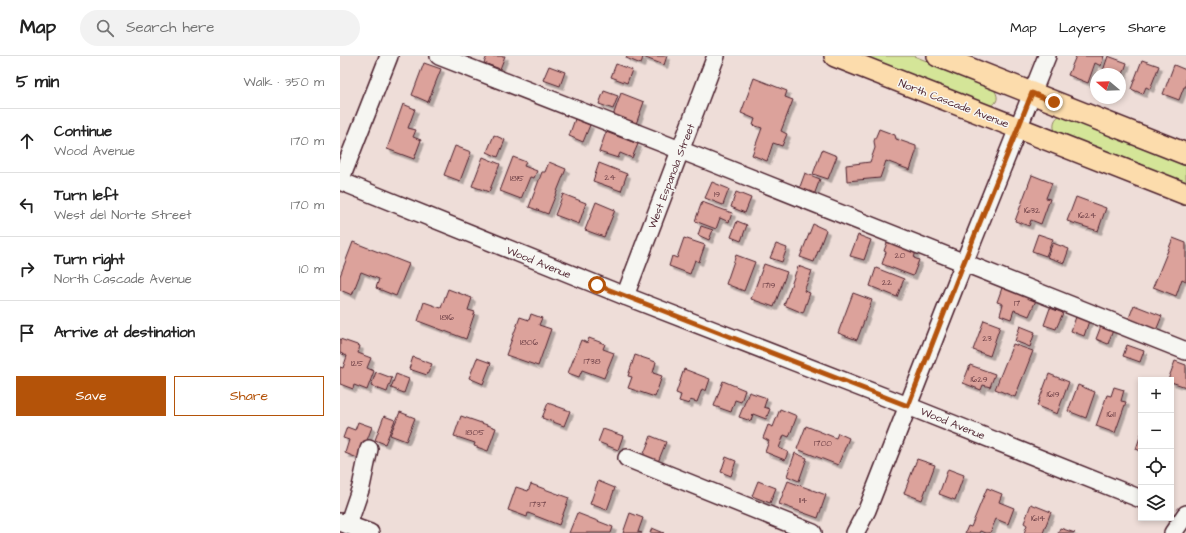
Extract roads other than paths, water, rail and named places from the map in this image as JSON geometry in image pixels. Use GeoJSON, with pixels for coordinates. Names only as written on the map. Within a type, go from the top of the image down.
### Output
{"type":"FeatureCollection","features":[{"type":"Feature","properties":{"kind":"main road","name":"North Cascade Avenue"},"geometry":{"type":"LineString","coordinates":[[834,56],[1186,194]]}},
{"type":"Feature","properties":{"kind":"main road"},"geometry":{"type":"LineString","coordinates":[[938,56],[1186,154]]}},
{"type":"Feature","properties":{"kind":"street"},"geometry":{"type":"LineString","coordinates":[[340,181],[389,56]]}},
{"type":"Feature","properties":{"kind":"street"},"geometry":{"type":"LineString","coordinates":[[439,56],[681,150],[1186,351]]}},
{"type":"Feature","properties":{"kind":"street","name":"West Espanola Street"},"geometry":{"type":"LineString","coordinates":[[625,296],[716,56]]}},
{"type":"Feature","properties":{"kind":"street"},"geometry":{"type":"LineString","coordinates":[[855,533],[867,510],[964,262],[1047,56]]}},
{"type":"Feature","properties":{"kind":"street","name":"Wood Avenue"},"geometry":{"type":"LineString","coordinates":[[340,181],[625,296],[908,406],[1138,498]]}},
{"type":"Feature","properties":{"kind":"street"},"geometry":{"type":"LineString","coordinates":[[369,449],[361,487],[344,523],[370,533]]}},
{"type":"Feature","properties":{"kind":"street"},"geometry":{"type":"LineString","coordinates":[[627,458],[813,533]]}},
{"type":"Feature","properties":{"kind":"street"},"geometry":{"type":"LineString","coordinates":[[1173,533],[1182,514]]}}]}
